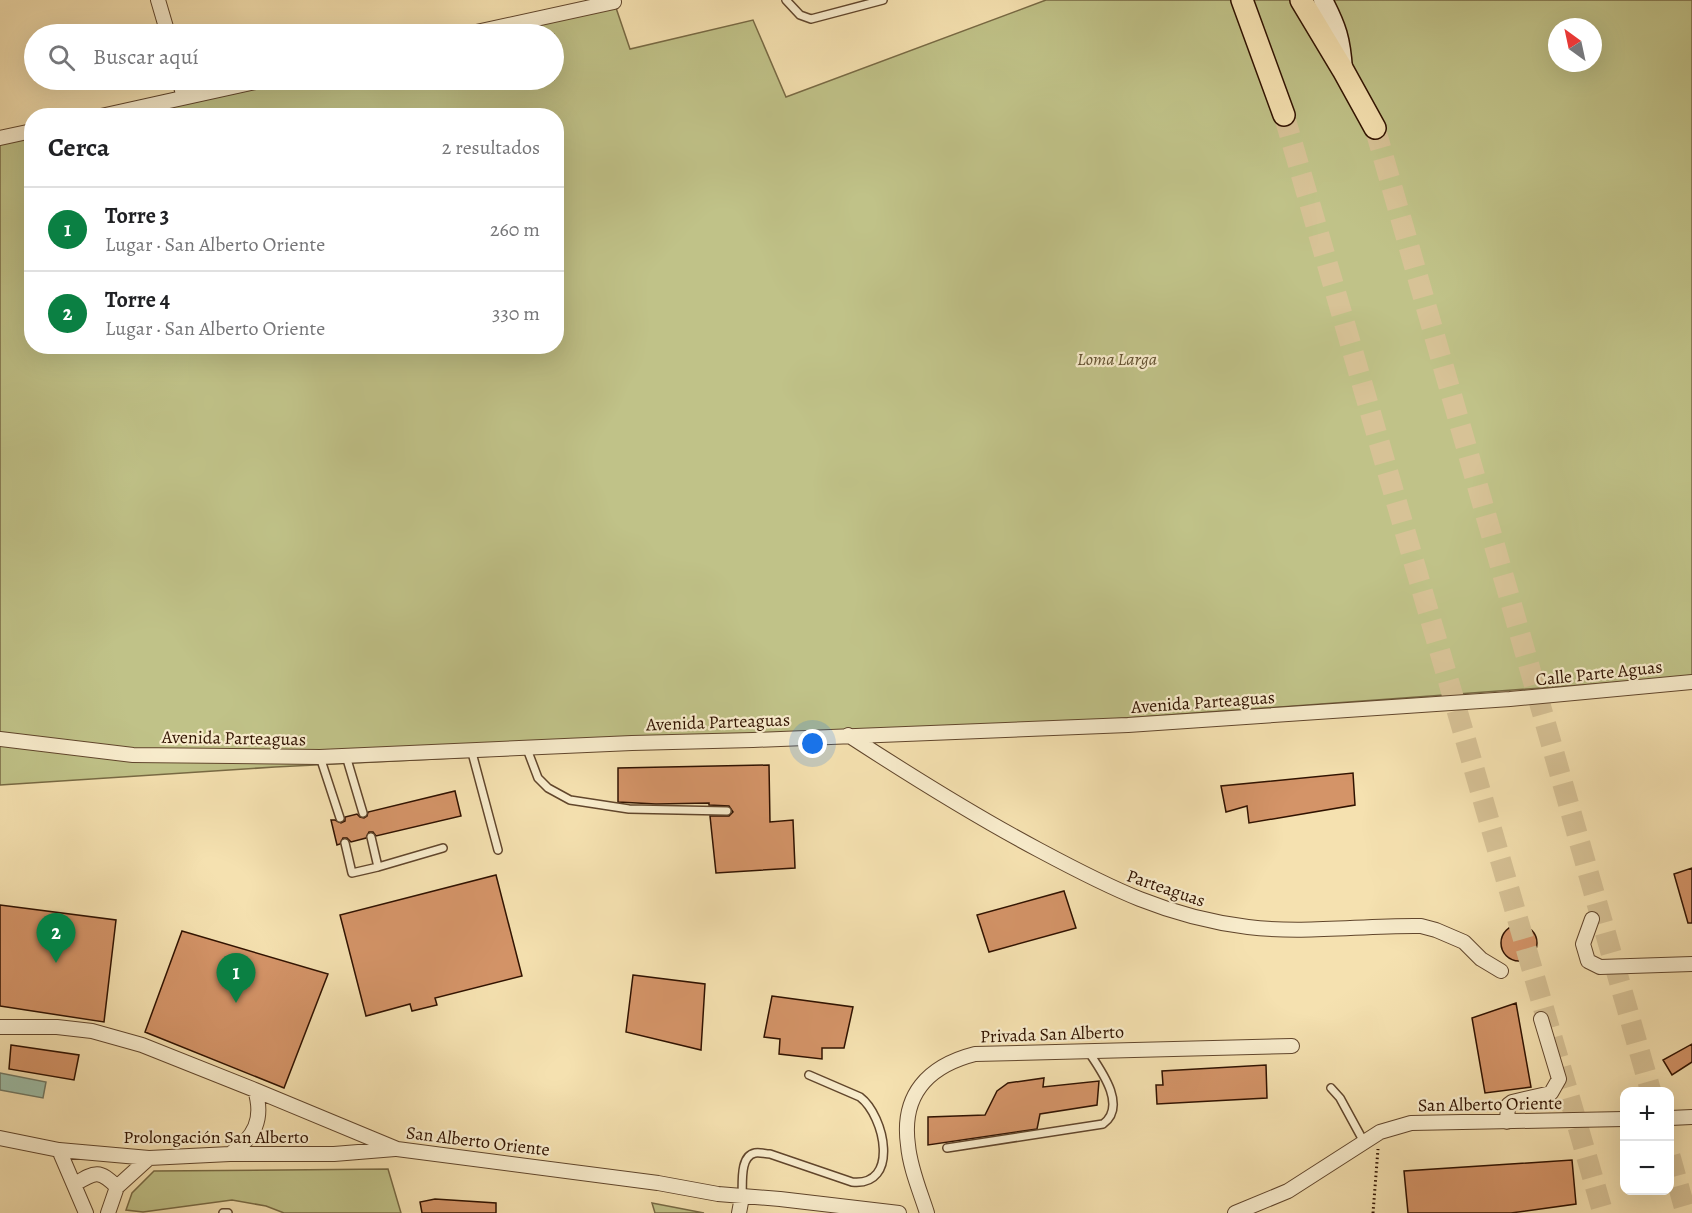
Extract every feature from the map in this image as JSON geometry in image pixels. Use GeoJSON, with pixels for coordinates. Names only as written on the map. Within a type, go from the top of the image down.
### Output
{"type":"FeatureCollection","features":[{"type":"Feature","properties":{"kind":"main road"},"geometry":{"type":"LineString","coordinates":[[1242,0],[1284,115]]}},
{"type":"Feature","properties":{"kind":"main road"},"geometry":{"type":"LineString","coordinates":[[1302,0],[1375,128]]}},
{"type":"Feature","properties":{"kind":"street"},"geometry":{"type":"LineString","coordinates":[[159,0],[165,24]]}},
{"type":"Feature","properties":{"kind":"street"},"geometry":{"type":"LineString","coordinates":[[1323,0],[1337,26],[1342,45],[1343,70]]}},
{"type":"Feature","properties":{"kind":"street"},"geometry":{"type":"LineString","coordinates":[[501,24],[564,6],[614,2]]}},
{"type":"Feature","properties":{"kind":"street"},"geometry":{"type":"LineString","coordinates":[[182,90],[184,97]]}},
{"type":"Feature","properties":{"kind":"street"},"geometry":{"type":"LineString","coordinates":[[135,108],[217,90]]}},
{"type":"Feature","properties":{"kind":"street"},"geometry":{"type":"LineString","coordinates":[[0,138],[24,133]]}},
{"type":"Feature","properties":{"kind":"street","name":"Calle Parte Aguas"},"geometry":{"type":"LineString","coordinates":[[1510,699],[1692,682]]}},
{"type":"Feature","properties":{"kind":"street","name":"Avenida Parteaguas"},"geometry":{"type":"LineString","coordinates":[[0,740],[133,755],[320,757],[471,749],[1128,725],[1510,699]]}},
{"type":"Feature","properties":{"kind":"street","name":"Parteaguas"},"geometry":{"type":"LineString","coordinates":[[848,735],[939,794],[1014,837],[1105,885],[1153,905],[1198,919],[1250,927],[1303,929],[1421,926],[1464,942],[1481,958],[1501,971]]}},
{"type":"Feature","properties":{"kind":"street"},"geometry":{"type":"LineString","coordinates":[[1592,919],[1583,944],[1588,961],[1600,967],[1692,964]]}},
{"type":"Feature","properties":{"kind":"street"},"geometry":{"type":"LineString","coordinates":[[1507,1122],[1508,1106],[1512,1102],[1551,1093],[1559,1079],[1541,1019]]}},
{"type":"Feature","properties":{"kind":"street","name":"San Alberto Oriente"},"geometry":{"type":"LineString","coordinates":[[0,1027],[57,1027],[92,1031],[142,1045],[255,1089],[397,1149],[658,1183],[742,1197],[780,1199],[900,1213]]}},
{"type":"Feature","properties":{"kind":"street","name":"Privada San Alberto"},"geometry":{"type":"LineString","coordinates":[[927,1213],[910,1155],[906,1130],[914,1097],[928,1076],[943,1065],[975,1054],[1292,1046]]}},
{"type":"Feature","properties":{"kind":"street"},"geometry":{"type":"LineString","coordinates":[[230,1154],[242,1146],[254,1131],[260,1104],[255,1089]]}},
{"type":"Feature","properties":{"kind":"street"},"geometry":{"type":"LineString","coordinates":[[1674,1118],[1692,1117]]}},
{"type":"Feature","properties":{"kind":"street","name":"San Alberto Oriente"},"geometry":{"type":"LineString","coordinates":[[1235,1213],[1288,1191],[1380,1132],[1411,1123],[1620,1119]]}},
{"type":"Feature","properties":{"kind":"street","name":"Prolongación San Alberto"},"geometry":{"type":"LineString","coordinates":[[0,1138],[59,1150],[149,1158],[230,1154],[334,1154],[397,1149]]}},
{"type":"Feature","properties":{"kind":"street"},"geometry":{"type":"LineString","coordinates":[[59,1150],[86,1213]]}},
{"type":"Feature","properties":{"kind":"street"},"geometry":{"type":"LineString","coordinates":[[108,1213],[117,1187],[149,1158]]}},
{"type":"Feature","properties":{"kind":"street"},"geometry":{"type":"LineString","coordinates":[[75,1184],[98,1173],[106,1176],[117,1187]]}},
{"type":"Feature","properties":{"kind":"street"},"geometry":{"type":"LineString","coordinates":[[739,1213],[742,1197]]}},
{"type":"Feature","properties":{"kind":"lane"},"geometry":{"type":"LineString","coordinates":[[786,0],[800,15],[811,19],[883,0]]}},
{"type":"Feature","properties":{"kind":"lane"},"geometry":{"type":"LineString","coordinates":[[527,748],[538,778],[553,791],[570,800],[629,809],[727,812]]}},
{"type":"Feature","properties":{"kind":"lane"},"geometry":{"type":"LineString","coordinates":[[471,749],[498,850]]}},
{"type":"Feature","properties":{"kind":"lane"},"geometry":{"type":"LineString","coordinates":[[346,756],[363,813]]}},
{"type":"Feature","properties":{"kind":"lane"},"geometry":{"type":"LineString","coordinates":[[320,757],[340,819]]}},
{"type":"Feature","properties":{"kind":"lane"},"geometry":{"type":"LineString","coordinates":[[371,837],[378,867]]}},
{"type":"Feature","properties":{"kind":"lane"},"geometry":{"type":"LineString","coordinates":[[345,843],[352,873],[443,848]]}},
{"type":"Feature","properties":{"kind":"lane"},"geometry":{"type":"LineString","coordinates":[[947,1148],[1103,1124],[1110,1119],[1113,1108],[1110,1089],[1088,1051]]}},
{"type":"Feature","properties":{"kind":"lane"},"geometry":{"type":"LineString","coordinates":[[742,1197],[744,1166],[748,1157],[756,1153],[770,1155],[852,1182],[860,1183],[868,1180],[881,1169],[884,1156],[879,1124],[867,1102],[809,1075]]}},
{"type":"Feature","properties":{"kind":"lane"},"geometry":{"type":"LineString","coordinates":[[1331,1088],[1340,1098],[1364,1142]]}},
{"type":"Feature","properties":{"kind":"lane"},"geometry":{"type":"LineString","coordinates":[[223,1213],[228,1213]]}},
{"type":"Feature","properties":{"kind":"path"},"geometry":{"type":"LineString","coordinates":[[1372,1213],[1380,1132]]}},
{"type":"Feature","properties":{"kind":"green space","name":"Loma Larga"},"geometry":{"type":"Polygon","coordinates":[[[1046,0],[1692,0],[1692,677],[852,738],[275,767],[0,785],[0,143],[24,137],[24,354],[564,354],[564,108],[141,108],[220,90],[564,90],[564,24],[513,24],[614,2],[630,49],[753,20],[786,97],[1046,0]]]}},
{"type":"Feature","properties":{"kind":"green space"},"geometry":{"type":"Polygon","coordinates":[[[388,1169],[401,1213],[284,1213],[266,1206],[232,1200],[143,1212],[126,1210],[132,1193],[154,1171],[388,1169]]]}},
{"type":"Feature","properties":{"kind":"green space"},"geometry":{"type":"Polygon","coordinates":[[[652,1203],[704,1213],[655,1213],[652,1203]]]}},
{"type":"Feature","properties":{"kind":"shaded area"},"geometry":{"type":"Polygon","coordinates":[[[0,1073],[46,1082],[43,1098],[0,1090],[0,1073]]]}},
{"type":"Feature","properties":{"kind":"building"},"geometry":{"type":"Polygon","coordinates":[[[769,765],[770,822],[793,820],[795,868],[716,873],[710,816],[729,816],[733,812],[729,806],[709,805],[709,803],[618,802],[618,768],[769,765]]]}},
{"type":"Feature","properties":{"kind":"building"},"geometry":{"type":"Polygon","coordinates":[[[1353,773],[1355,805],[1249,823],[1247,806],[1226,812],[1221,786],[1353,773]]]}},
{"type":"Feature","properties":{"kind":"building"},"geometry":{"type":"Polygon","coordinates":[[[455,791],[461,816],[376,836],[373,832],[369,832],[366,838],[351,842],[343,838],[337,845],[331,820],[341,823],[345,821],[345,817],[357,814],[364,818],[368,812],[455,791]]]}},
{"type":"Feature","properties":{"kind":"building"},"geometry":{"type":"Polygon","coordinates":[[[1692,868],[1692,923],[1688,923],[1674,874],[1692,868]]]}},
{"type":"Feature","properties":{"kind":"building"},"geometry":{"type":"Polygon","coordinates":[[[496,875],[522,976],[435,998],[437,1005],[412,1011],[410,1004],[366,1016],[340,915],[496,875]]]}},
{"type":"Feature","properties":{"kind":"building"},"geometry":{"type":"Polygon","coordinates":[[[1064,891],[1076,928],[989,952],[977,915],[1064,891]]]}},
{"type":"Feature","properties":{"kind":"building"},"geometry":{"type":"Polygon","coordinates":[[[0,905],[116,920],[104,1022],[0,1006],[0,905]]]}},
{"type":"Feature","properties":{"kind":"building"},"geometry":{"type":"Polygon","coordinates":[[[1519,925],[1532,930],[1537,943],[1532,956],[1519,961],[1506,956],[1501,943],[1506,930],[1519,925]]]}},
{"type":"Feature","properties":{"kind":"building"},"geometry":{"type":"Polygon","coordinates":[[[182,931],[328,974],[284,1088],[145,1032],[182,931]]]}},
{"type":"Feature","properties":{"kind":"building"},"geometry":{"type":"Polygon","coordinates":[[[633,975],[705,984],[701,1050],[626,1032],[633,975]]]}},
{"type":"Feature","properties":{"kind":"building"},"geometry":{"type":"Polygon","coordinates":[[[772,996],[853,1007],[844,1048],[822,1048],[822,1059],[779,1054],[780,1039],[764,1037],[772,996]]]}},
{"type":"Feature","properties":{"kind":"building"},"geometry":{"type":"Polygon","coordinates":[[[1516,1003],[1531,1087],[1485,1093],[1472,1018],[1516,1003]]]}},
{"type":"Feature","properties":{"kind":"building"},"geometry":{"type":"Polygon","coordinates":[[[1692,1044],[1692,1062],[1672,1075],[1663,1060],[1692,1044]]]}},
{"type":"Feature","properties":{"kind":"building"},"geometry":{"type":"Polygon","coordinates":[[[11,1045],[79,1055],[74,1080],[9,1069],[11,1045]]]}},
{"type":"Feature","properties":{"kind":"building"},"geometry":{"type":"Polygon","coordinates":[[[1266,1065],[1267,1098],[1157,1104],[1156,1085],[1163,1085],[1162,1071],[1266,1065]]]}},
{"type":"Feature","properties":{"kind":"building"},"geometry":{"type":"Polygon","coordinates":[[[1044,1078],[1043,1087],[1099,1081],[1097,1105],[1040,1114],[1037,1129],[928,1145],[928,1117],[985,1115],[997,1091],[1008,1083],[1044,1078]]]}},
{"type":"Feature","properties":{"kind":"building"},"geometry":{"type":"Polygon","coordinates":[[[1572,1160],[1576,1204],[1511,1213],[1408,1213],[1404,1171],[1572,1160]]]}},
{"type":"Feature","properties":{"kind":"building"},"geometry":{"type":"Polygon","coordinates":[[[435,1199],[496,1203],[496,1213],[422,1213],[420,1202],[435,1199]]]}},
{"type":"Feature","properties":{"kind":"tunnel"},"geometry":{"type":"LineString","coordinates":[[1284,115],[1603,1213]]}},
{"type":"Feature","properties":{"kind":"tunnel"},"geometry":{"type":"LineString","coordinates":[[1375,128],[1650,1087]]}},
{"type":"Feature","properties":{"kind":"tunnel"},"geometry":{"type":"LineString","coordinates":[[1674,1170],[1686,1213]]}},
{"type":"Feature","properties":{"kind":"place","name":"Torre 4"},"geometry":{"type":"Point","coordinates":[56,963]}},
{"type":"Feature","properties":{"kind":"place","name":"Torre 3"},"geometry":{"type":"Point","coordinates":[236,1003]}}]}
